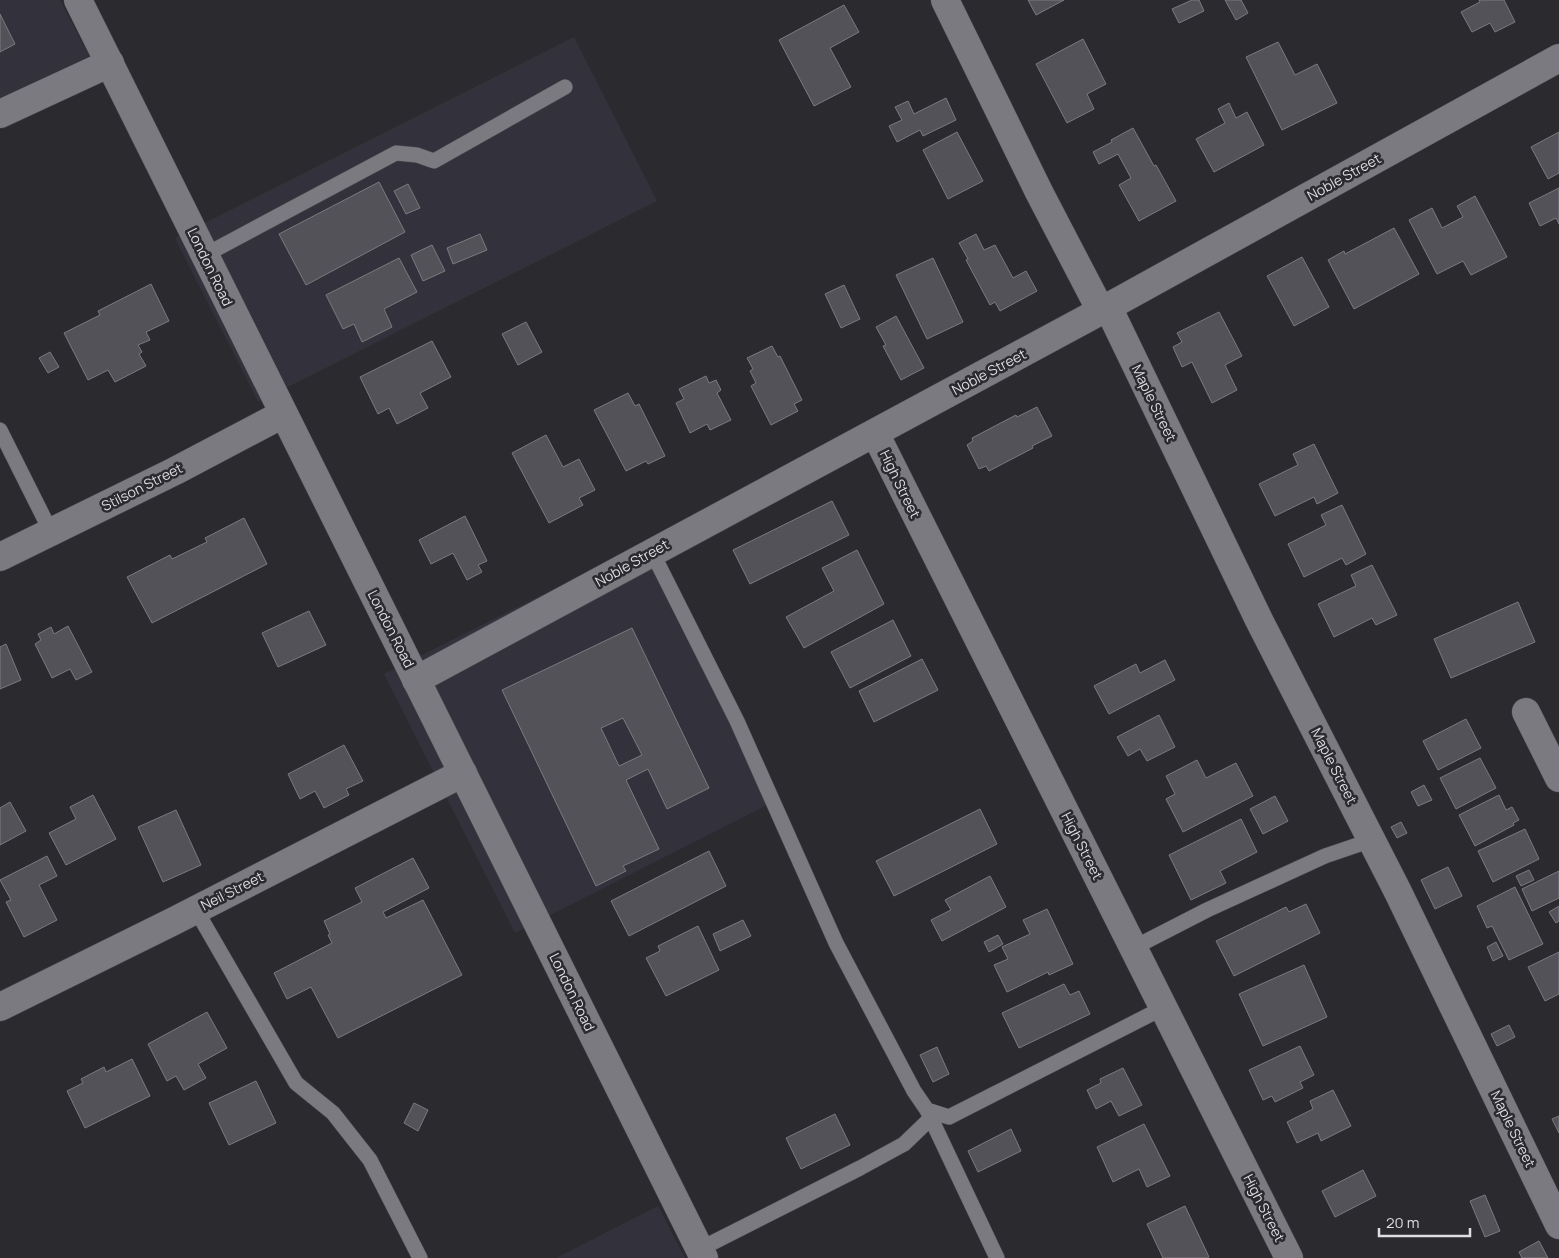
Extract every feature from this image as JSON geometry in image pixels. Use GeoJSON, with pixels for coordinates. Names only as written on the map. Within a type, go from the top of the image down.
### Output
{"type":"FeatureCollection","features":[{"type":"Feature","properties":{"kind":"street","name":"London Road"},"geometry":{"type":"LineString","coordinates":[[78,0],[702,1254]]}},
{"type":"Feature","properties":{"kind":"street","name":"Maple Street"},"geometry":{"type":"LineString","coordinates":[[945,0],[1040,192],[1105,309],[1259,620],[1372,840],[1559,1225]]}},
{"type":"Feature","properties":{"kind":"street","name":"Noble Street"},"geometry":{"type":"LineString","coordinates":[[416,680],[1105,309],[1559,58]]}},
{"type":"Feature","properties":{"kind":"street"},"geometry":{"type":"LineString","coordinates":[[0,114],[110,63]]}},
{"type":"Feature","properties":{"kind":"street","name":"Stilson Street"},"geometry":{"type":"LineString","coordinates":[[0,558],[175,471],[283,414]]}},
{"type":"Feature","properties":{"kind":"street","name":"High Street"},"geometry":{"type":"LineString","coordinates":[[875,433],[1289,1258]]}},
{"type":"Feature","properties":{"kind":"street"},"geometry":{"type":"LineString","coordinates":[[1526,712],[1559,778]]}},
{"type":"Feature","properties":{"kind":"street","name":"Neil Street"},"geometry":{"type":"LineString","coordinates":[[0,1007],[196,910],[463,773]]}},
{"type":"Feature","properties":{"kind":"lane"},"geometry":{"type":"LineString","coordinates":[[205,255],[396,153],[418,155],[434,161],[565,87]]}},
{"type":"Feature","properties":{"kind":"lane"},"geometry":{"type":"LineString","coordinates":[[0,430],[51,532]]}},
{"type":"Feature","properties":{"kind":"lane"},"geometry":{"type":"LineString","coordinates":[[652,552],[738,721],[836,943],[914,1091],[929,1114],[997,1258]]}},
{"type":"Feature","properties":{"kind":"lane"},"geometry":{"type":"LineString","coordinates":[[1133,948],[1207,910],[1325,856],[1372,840]]}},
{"type":"Feature","properties":{"kind":"lane"},"geometry":{"type":"LineString","coordinates":[[196,910],[296,1083],[333,1112],[370,1160],[420,1258]]}},
{"type":"Feature","properties":{"kind":"lane"},"geometry":{"type":"LineString","coordinates":[[929,1114],[949,1117],[1163,1008]]}},
{"type":"Feature","properties":{"kind":"lane"},"geometry":{"type":"LineString","coordinates":[[702,1254],[904,1144],[929,1114]]}},
{"type":"Feature","properties":{"kind":"shaded area"},"geometry":{"type":"Polygon","coordinates":[[[0,0],[60,0],[89,56],[0,99],[0,0]]]}},
{"type":"Feature","properties":{"kind":"shaded area"},"geometry":{"type":"Polygon","coordinates":[[[574,37],[657,201],[258,402],[175,238],[574,37]]]}},
{"type":"Feature","properties":{"kind":"shaded area"},"geometry":{"type":"Polygon","coordinates":[[[643,544],[773,802],[515,933],[384,674],[643,544]]]}},
{"type":"Feature","properties":{"kind":"shaded area"},"geometry":{"type":"Polygon","coordinates":[[[658,1206],[685,1258],[556,1258],[658,1206]]]}},
{"type":"Feature","properties":{"kind":"building"},"geometry":{"type":"Polygon","coordinates":[[[1028,0],[1064,0],[1036,15],[1028,0]]]}},
{"type":"Feature","properties":{"kind":"building"},"geometry":{"type":"Polygon","coordinates":[[[1192,0],[1199,0],[1204,11],[1179,23],[1172,9],[1192,0]]]}},
{"type":"Feature","properties":{"kind":"building"},"geometry":{"type":"Polygon","coordinates":[[[1225,0],[1241,0],[1248,13],[1236,20],[1225,0]]]}},
{"type":"Feature","properties":{"kind":"building"},"geometry":{"type":"Polygon","coordinates":[[[1479,0],[1504,0],[1515,22],[1495,32],[1490,23],[1472,32],[1461,12],[1480,2],[1479,0]]]}},
{"type":"Feature","properties":{"kind":"building"},"geometry":{"type":"Polygon","coordinates":[[[844,5],[859,32],[830,48],[851,87],[814,106],[779,40],[844,5]]]}},
{"type":"Feature","properties":{"kind":"building"},"geometry":{"type":"Polygon","coordinates":[[[0,14],[15,44],[0,52],[0,14]]]}},
{"type":"Feature","properties":{"kind":"building"},"geometry":{"type":"Polygon","coordinates":[[[1083,39],[1106,84],[1087,94],[1094,109],[1067,123],[1036,64],[1083,39]]]}},
{"type":"Feature","properties":{"kind":"building"},"geometry":{"type":"Polygon","coordinates":[[[1278,42],[1295,75],[1317,64],[1337,103],[1282,130],[1246,57],[1278,42]]]}},
{"type":"Feature","properties":{"kind":"building"},"geometry":{"type":"Polygon","coordinates":[[[946,98],[956,120],[923,136],[920,130],[897,142],[889,126],[902,120],[895,107],[908,101],[914,114],[946,98]]]}},
{"type":"Feature","properties":{"kind":"building"},"geometry":{"type":"Polygon","coordinates":[[[1229,103],[1236,118],[1247,112],[1264,145],[1214,172],[1196,139],[1225,123],[1218,109],[1229,103]]]}},
{"type":"Feature","properties":{"kind":"building"},"geometry":{"type":"Polygon","coordinates":[[[1133,128],[1176,201],[1139,221],[1119,185],[1131,178],[1118,154],[1099,164],[1093,152],[1133,128]]]}},
{"type":"Feature","properties":{"kind":"building"},"geometry":{"type":"Polygon","coordinates":[[[957,132],[983,181],[948,199],[923,150],[957,132]]]}},
{"type":"Feature","properties":{"kind":"building"},"geometry":{"type":"Polygon","coordinates":[[[1559,132],[1559,173],[1548,179],[1531,147],[1559,132]]]}},
{"type":"Feature","properties":{"kind":"building"},"geometry":{"type":"Polygon","coordinates":[[[379,182],[405,232],[306,285],[279,234],[379,182]]]}},
{"type":"Feature","properties":{"kind":"building"},"geometry":{"type":"Polygon","coordinates":[[[408,184],[420,208],[406,214],[394,191],[408,184]]]}},
{"type":"Feature","properties":{"kind":"building"},"geometry":{"type":"Polygon","coordinates":[[[1559,188],[1559,224],[1556,218],[1540,226],[1529,203],[1559,188]]]}},
{"type":"Feature","properties":{"kind":"building"},"geometry":{"type":"Polygon","coordinates":[[[1475,196],[1507,257],[1471,275],[1463,261],[1437,274],[1409,220],[1432,208],[1442,228],[1463,217],[1457,206],[1475,196]]]}},
{"type":"Feature","properties":{"kind":"building"},"geometry":{"type":"Polygon","coordinates":[[[1394,228],[1419,274],[1354,309],[1328,260],[1344,251],[1345,254],[1394,228]]]}},
{"type":"Feature","properties":{"kind":"building"},"geometry":{"type":"Polygon","coordinates":[[[480,234],[487,250],[453,264],[447,248],[480,234]]]}},
{"type":"Feature","properties":{"kind":"building"},"geometry":{"type":"Polygon","coordinates":[[[976,234],[984,250],[995,245],[1013,278],[1026,271],[1037,291],[1000,311],[995,302],[990,305],[959,243],[976,234]]]}},
{"type":"Feature","properties":{"kind":"building"},"geometry":{"type":"Polygon","coordinates":[[[432,245],[445,271],[423,281],[411,255],[432,245]]]}},
{"type":"Feature","properties":{"kind":"building"},"geometry":{"type":"Polygon","coordinates":[[[1302,257],[1329,307],[1294,326],[1267,276],[1302,257]]]}},
{"type":"Feature","properties":{"kind":"building"},"geometry":{"type":"Polygon","coordinates":[[[399,258],[417,292],[384,309],[392,327],[362,342],[354,324],[343,329],[326,295],[399,258]]]}},
{"type":"Feature","properties":{"kind":"building"},"geometry":{"type":"Polygon","coordinates":[[[933,258],[963,322],[927,339],[896,275],[933,258]]]}},
{"type":"Feature","properties":{"kind":"building"},"geometry":{"type":"Polygon","coordinates":[[[151,284],[169,321],[146,332],[150,340],[138,345],[142,352],[139,354],[146,366],[115,382],[108,370],[88,380],[64,333],[100,315],[98,311],[151,284]]]}},
{"type":"Feature","properties":{"kind":"building"},"geometry":{"type":"Polygon","coordinates":[[[844,285],[860,319],[841,328],[825,294],[844,285]]]}},
{"type":"Feature","properties":{"kind":"building"},"geometry":{"type":"Polygon","coordinates":[[[1219,312],[1242,356],[1225,365],[1237,390],[1212,403],[1192,362],[1182,367],[1173,347],[1182,342],[1177,333],[1219,312]]]}},
{"type":"Feature","properties":{"kind":"building"},"geometry":{"type":"Polygon","coordinates":[[[896,316],[924,368],[901,380],[883,346],[886,345],[876,327],[896,316]]]}},
{"type":"Feature","properties":{"kind":"building"},"geometry":{"type":"Polygon","coordinates":[[[526,322],[542,352],[518,365],[502,334],[526,322]]]}},
{"type":"Feature","properties":{"kind":"building"},"geometry":{"type":"Polygon","coordinates":[[[432,341],[451,377],[420,393],[428,408],[397,424],[389,408],[378,414],[360,377],[432,341]]]}},
{"type":"Feature","properties":{"kind":"building"},"geometry":{"type":"Polygon","coordinates":[[[772,346],[778,357],[780,356],[802,400],[794,404],[798,411],[771,425],[751,386],[756,383],[750,371],[753,369],[747,358],[772,346]]]}},
{"type":"Feature","properties":{"kind":"building"},"geometry":{"type":"Polygon","coordinates":[[[50,352],[59,367],[48,373],[39,358],[50,352]]]}},
{"type":"Feature","properties":{"kind":"building"},"geometry":{"type":"Polygon","coordinates":[[[706,376],[709,383],[716,380],[721,390],[717,393],[731,420],[710,430],[707,424],[690,433],[676,403],[684,399],[679,389],[706,376]]]}},
{"type":"Feature","properties":{"kind":"building"},"geometry":{"type":"Polygon","coordinates":[[[628,393],[635,406],[639,404],[665,456],[648,464],[646,461],[626,471],[594,410],[628,393]]]}},
{"type":"Feature","properties":{"kind":"building"},"geometry":{"type":"Polygon","coordinates":[[[1037,407],[1052,436],[989,471],[986,466],[979,469],[967,445],[973,441],[972,438],[1016,415],[1017,417],[1037,407]]]}},
{"type":"Feature","properties":{"kind":"building"},"geometry":{"type":"Polygon","coordinates":[[[546,435],[563,467],[579,459],[595,490],[579,498],[583,505],[549,523],[512,453],[546,435]]]}},
{"type":"Feature","properties":{"kind":"building"},"geometry":{"type":"Polygon","coordinates":[[[1314,444],[1338,493],[1317,504],[1314,497],[1275,516],[1259,484],[1298,465],[1293,454],[1314,444]]]}},
{"type":"Feature","properties":{"kind":"building"},"geometry":{"type":"Polygon","coordinates":[[[832,501],[849,535],[750,584],[733,550],[832,501]]]}},
{"type":"Feature","properties":{"kind":"building"},"geometry":{"type":"Polygon","coordinates":[[[1342,505],[1366,554],[1346,565],[1342,558],[1304,577],[1288,544],[1326,525],[1321,515],[1342,505]]]}},
{"type":"Feature","properties":{"kind":"building"},"geometry":{"type":"Polygon","coordinates":[[[465,516],[487,561],[478,565],[482,572],[467,580],[453,553],[431,564],[419,540],[465,516]]]}},
{"type":"Feature","properties":{"kind":"building"},"geometry":{"type":"Polygon","coordinates":[[[244,518],[267,564],[152,623],[127,577],[170,555],[172,559],[207,542],[205,538],[244,518]]]}},
{"type":"Feature","properties":{"kind":"building"},"geometry":{"type":"Polygon","coordinates":[[[857,550],[884,604],[804,648],[786,617],[834,591],[822,568],[857,550]]]}},
{"type":"Feature","properties":{"kind":"building"},"geometry":{"type":"Polygon","coordinates":[[[1372,565],[1397,615],[1376,625],[1372,618],[1334,637],[1318,604],[1356,586],[1351,575],[1372,565]]]}},
{"type":"Feature","properties":{"kind":"building"},"geometry":{"type":"Polygon","coordinates":[[[1518,602],[1535,642],[1451,678],[1434,639],[1518,602]]]}},
{"type":"Feature","properties":{"kind":"building"},"geometry":{"type":"Polygon","coordinates":[[[309,611],[326,645],[278,667],[262,633],[309,611]]]}},
{"type":"Feature","properties":{"kind":"building"},"geometry":{"type":"Polygon","coordinates":[[[893,620],[911,656],[850,688],[831,652],[893,620]]]}},
{"type":"Feature","properties":{"kind":"building"},"geometry":{"type":"Polygon","coordinates":[[[68,626],[92,672],[76,680],[70,669],[52,678],[35,644],[41,640],[38,634],[51,627],[54,634],[68,626]]]}},
{"type":"Feature","properties":{"kind":"building"},"geometry":{"type":"Polygon","coordinates":[[[632,628],[709,788],[667,809],[648,769],[626,780],[659,849],[623,866],[626,871],[596,886],[502,690],[632,628]],[[623,718],[601,728],[619,766],[642,755],[623,718]]]}},
{"type":"Feature","properties":{"kind":"building"},"geometry":{"type":"Polygon","coordinates":[[[6,644],[21,680],[0,689],[0,647],[6,644]]]}},
{"type":"Feature","properties":{"kind":"building"},"geometry":{"type":"Polygon","coordinates":[[[922,659],[938,690],[874,722],[859,691],[922,659]]]}},
{"type":"Feature","properties":{"kind":"building"},"geometry":{"type":"Polygon","coordinates":[[[1165,660],[1175,680],[1109,714],[1094,686],[1136,664],[1140,673],[1165,660]]]}},
{"type":"Feature","properties":{"kind":"building"},"geometry":{"type":"Polygon","coordinates":[[[1159,715],[1175,747],[1147,761],[1140,749],[1128,756],[1117,737],[1159,715]]]}},
{"type":"Feature","properties":{"kind":"building"},"geometry":{"type":"Polygon","coordinates":[[[1466,719],[1481,748],[1438,770],[1423,741],[1466,719]]]}},
{"type":"Feature","properties":{"kind":"building"},"geometry":{"type":"Polygon","coordinates":[[[344,745],[363,781],[346,789],[349,795],[324,808],[315,791],[300,799],[288,774],[344,745]]]}},
{"type":"Feature","properties":{"kind":"building"},"geometry":{"type":"Polygon","coordinates":[[[1480,758],[1496,788],[1456,809],[1440,778],[1480,758]]]}},
{"type":"Feature","properties":{"kind":"building"},"geometry":{"type":"Polygon","coordinates":[[[1197,760],[1206,778],[1236,763],[1253,796],[1183,832],[1166,799],[1175,794],[1166,776],[1197,760]]]}},
{"type":"Feature","properties":{"kind":"building"},"geometry":{"type":"Polygon","coordinates":[[[1424,785],[1432,800],[1418,806],[1411,792],[1424,785]]]}},
{"type":"Feature","properties":{"kind":"building"},"geometry":{"type":"Polygon","coordinates":[[[93,795],[116,839],[66,865],[49,833],[76,819],[70,807],[93,795]]]}},
{"type":"Feature","properties":{"kind":"building"},"geometry":{"type":"Polygon","coordinates":[[[1499,795],[1506,810],[1512,807],[1519,820],[1513,823],[1514,825],[1475,846],[1459,815],[1499,795]]]}},
{"type":"Feature","properties":{"kind":"building"},"geometry":{"type":"Polygon","coordinates":[[[1275,796],[1288,821],[1263,834],[1250,809],[1275,796]]]}},
{"type":"Feature","properties":{"kind":"building"},"geometry":{"type":"Polygon","coordinates":[[[10,802],[26,831],[0,845],[0,808],[10,802]]]}},
{"type":"Feature","properties":{"kind":"building"},"geometry":{"type":"Polygon","coordinates":[[[980,809],[997,844],[894,896],[876,861],[980,809]]]}},
{"type":"Feature","properties":{"kind":"building"},"geometry":{"type":"Polygon","coordinates":[[[176,810],[201,865],[163,882],[138,827],[176,810]]]}},
{"type":"Feature","properties":{"kind":"building"},"geometry":{"type":"Polygon","coordinates":[[[1241,819],[1257,852],[1220,871],[1226,883],[1191,900],[1169,855],[1241,819]]]}},
{"type":"Feature","properties":{"kind":"building"},"geometry":{"type":"Polygon","coordinates":[[[1401,822],[1407,833],[1397,838],[1391,827],[1401,822]]]}},
{"type":"Feature","properties":{"kind":"building"},"geometry":{"type":"Polygon","coordinates":[[[1525,829],[1539,859],[1493,882],[1478,851],[1525,829]]]}},
{"type":"Feature","properties":{"kind":"building"},"geometry":{"type":"Polygon","coordinates":[[[709,851],[726,886],[629,936],[611,901],[709,851]]]}},
{"type":"Feature","properties":{"kind":"building"},"geometry":{"type":"Polygon","coordinates":[[[47,856],[57,876],[39,885],[57,920],[24,937],[6,902],[11,900],[0,880],[47,856]]]}},
{"type":"Feature","properties":{"kind":"building"},"geometry":{"type":"Polygon","coordinates":[[[413,858],[429,888],[383,912],[386,918],[423,900],[462,975],[338,1038],[311,987],[287,999],[274,973],[332,943],[324,921],[362,902],[355,888],[413,858]]]}},
{"type":"Feature","properties":{"kind":"building"},"geometry":{"type":"Polygon","coordinates":[[[1448,867],[1462,896],[1435,909],[1421,880],[1448,867]]]}},
{"type":"Feature","properties":{"kind":"building"},"geometry":{"type":"Polygon","coordinates":[[[1529,870],[1534,880],[1521,886],[1516,876],[1529,870]]]}},
{"type":"Feature","properties":{"kind":"building"},"geometry":{"type":"Polygon","coordinates":[[[1559,871],[1559,898],[1532,911],[1522,889],[1559,871]]]}},
{"type":"Feature","properties":{"kind":"building"},"geometry":{"type":"Polygon","coordinates":[[[990,876],[1006,907],[942,941],[931,920],[951,910],[945,900],[990,876]]]}},
{"type":"Feature","properties":{"kind":"building"},"geometry":{"type":"Polygon","coordinates":[[[1515,887],[1543,944],[1509,960],[1492,926],[1487,928],[1477,906],[1515,887]]]}},
{"type":"Feature","properties":{"kind":"building"},"geometry":{"type":"Polygon","coordinates":[[[1306,904],[1320,933],[1234,976],[1216,941],[1286,907],[1289,912],[1306,904]]]}},
{"type":"Feature","properties":{"kind":"building"},"geometry":{"type":"Polygon","coordinates":[[[1559,906],[1559,921],[1556,923],[1549,912],[1559,906]]]}},
{"type":"Feature","properties":{"kind":"building"},"geometry":{"type":"Polygon","coordinates":[[[1047,909],[1073,964],[1049,975],[1048,972],[1007,992],[994,965],[1008,959],[1002,947],[1030,934],[1023,920],[1047,909]]]}},
{"type":"Feature","properties":{"kind":"building"},"geometry":{"type":"Polygon","coordinates":[[[743,920],[751,936],[720,951],[713,934],[743,920]]]}},
{"type":"Feature","properties":{"kind":"building"},"geometry":{"type":"Polygon","coordinates":[[[698,926],[719,970],[666,996],[646,958],[660,951],[658,946],[698,926]]]}},
{"type":"Feature","properties":{"kind":"building"},"geometry":{"type":"Polygon","coordinates":[[[998,935],[1003,944],[989,952],[984,942],[998,935]]]}},
{"type":"Feature","properties":{"kind":"building"},"geometry":{"type":"Polygon","coordinates":[[[1496,942],[1503,956],[1493,961],[1487,947],[1496,942]]]}},
{"type":"Feature","properties":{"kind":"building"},"geometry":{"type":"Polygon","coordinates":[[[1559,952],[1559,994],[1545,1001],[1528,967],[1559,952]]]}},
{"type":"Feature","properties":{"kind":"building"},"geometry":{"type":"Polygon","coordinates":[[[1304,965],[1327,1017],[1263,1046],[1239,994],[1304,965]]]}},
{"type":"Feature","properties":{"kind":"building"},"geometry":{"type":"Polygon","coordinates":[[[1064,984],[1070,995],[1079,991],[1090,1014],[1019,1048],[1002,1013],[1064,984]]]}},
{"type":"Feature","properties":{"kind":"building"},"geometry":{"type":"Polygon","coordinates":[[[207,1012],[227,1048],[198,1064],[206,1078],[184,1090],[176,1076],[167,1081],[148,1044],[207,1012]]]}},
{"type":"Feature","properties":{"kind":"building"},"geometry":{"type":"Polygon","coordinates":[[[1509,1025],[1515,1037],[1497,1046],[1491,1034],[1509,1025]]]}},
{"type":"Feature","properties":{"kind":"building"},"geometry":{"type":"Polygon","coordinates":[[[1300,1046],[1314,1075],[1300,1082],[1303,1088],[1275,1102],[1272,1096],[1263,1100],[1249,1070],[1300,1046]]]}},
{"type":"Feature","properties":{"kind":"building"},"geometry":{"type":"Polygon","coordinates":[[[937,1047],[949,1074],[933,1082],[920,1055],[937,1047]]]}},
{"type":"Feature","properties":{"kind":"building"},"geometry":{"type":"Polygon","coordinates":[[[132,1059],[150,1096],[85,1128],[67,1091],[83,1083],[81,1079],[104,1067],[106,1072],[132,1059]]]}},
{"type":"Feature","properties":{"kind":"building"},"geometry":{"type":"Polygon","coordinates":[[[1123,1068],[1142,1105],[1119,1116],[1111,1101],[1096,1109],[1087,1090],[1101,1083],[1100,1079],[1123,1068]]]}},
{"type":"Feature","properties":{"kind":"building"},"geometry":{"type":"Polygon","coordinates":[[[256,1081],[276,1123],[229,1145],[209,1103],[256,1081]]]}},
{"type":"Feature","properties":{"kind":"building"},"geometry":{"type":"Polygon","coordinates":[[[1333,1090],[1351,1126],[1321,1141],[1318,1133],[1297,1143],[1287,1122],[1313,1109],[1310,1101],[1333,1090]]]}},
{"type":"Feature","properties":{"kind":"building"},"geometry":{"type":"Polygon","coordinates":[[[414,1103],[428,1110],[418,1131],[404,1123],[414,1103]]]}},
{"type":"Feature","properties":{"kind":"building"},"geometry":{"type":"Polygon","coordinates":[[[835,1114],[850,1145],[801,1169],[786,1138],[835,1114]]]}},
{"type":"Feature","properties":{"kind":"building"},"geometry":{"type":"Polygon","coordinates":[[[1559,1116],[1559,1133],[1552,1119],[1559,1116]]]}},
{"type":"Feature","properties":{"kind":"building"},"geometry":{"type":"Polygon","coordinates":[[[1144,1124],[1170,1176],[1147,1187],[1139,1169],[1113,1182],[1097,1147],[1144,1124]]]}},
{"type":"Feature","properties":{"kind":"building"},"geometry":{"type":"Polygon","coordinates":[[[1011,1129],[1021,1151],[978,1172],[968,1151],[1011,1129]]]}},
{"type":"Feature","properties":{"kind":"building"},"geometry":{"type":"Polygon","coordinates":[[[1363,1170],[1376,1196],[1335,1217],[1322,1191],[1363,1170]]]}},
{"type":"Feature","properties":{"kind":"building"},"geometry":{"type":"Polygon","coordinates":[[[1485,1195],[1500,1231],[1485,1237],[1470,1201],[1485,1195]]]}},
{"type":"Feature","properties":{"kind":"building"},"geometry":{"type":"Polygon","coordinates":[[[1185,1206],[1209,1257],[1163,1258],[1147,1224],[1185,1206]]]}},
{"type":"Feature","properties":{"kind":"building"},"geometry":{"type":"Polygon","coordinates":[[[1539,1241],[1548,1258],[1522,1258],[1519,1252],[1539,1241]]]}}]}
